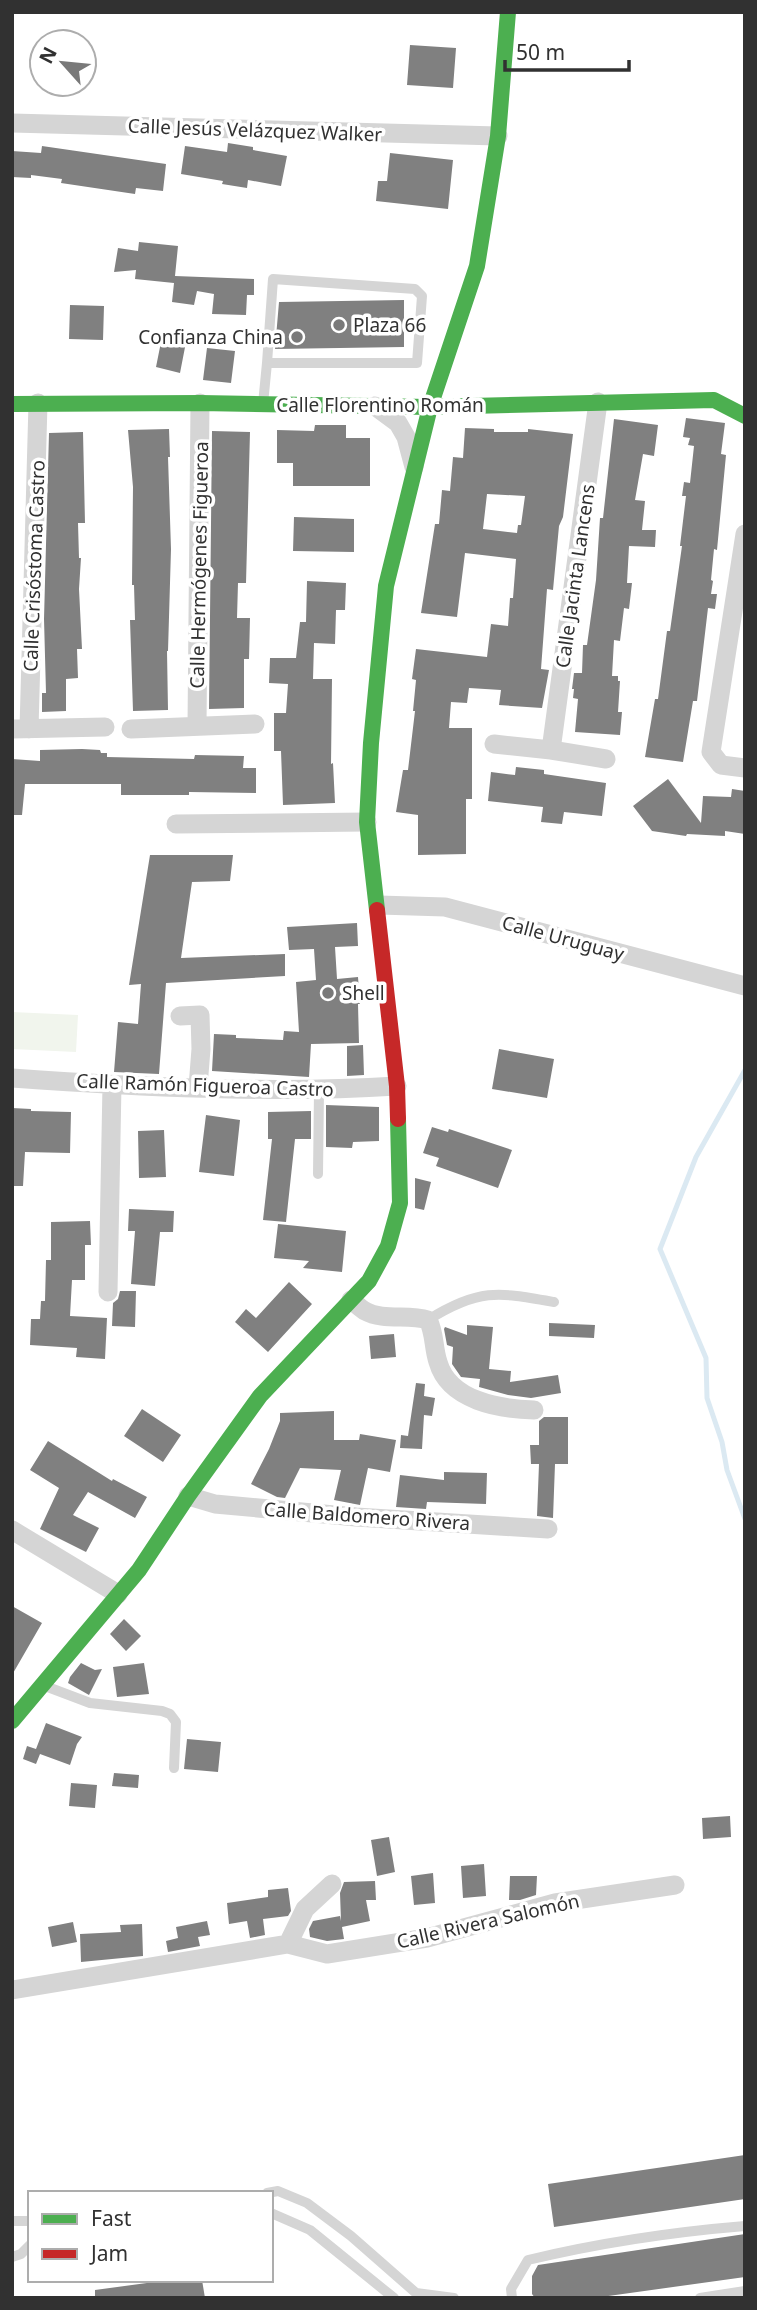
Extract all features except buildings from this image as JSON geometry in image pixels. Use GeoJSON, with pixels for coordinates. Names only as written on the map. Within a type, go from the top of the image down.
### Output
{"type":"FeatureCollection","features":[{"type":"Feature","properties":{"kind":"street"},"geometry":{"type":"LineString","coordinates":[[12,1721],[139,1570],[187,1496],[260,1396],[369,1281],[388,1246],[400,1203],[397,1086],[368,822],[371,743],[386,586],[430,407],[477,266],[498,136],[508,12]]}},
{"type":"Feature","properties":{"kind":"street","name":"Calle Jesús Velázquez Walker"},"geometry":{"type":"LineString","coordinates":[[12,123],[498,136]]}},
{"type":"Feature","properties":{"kind":"street","name":"Calle Florentino Román"},"geometry":{"type":"LineString","coordinates":[[12,404],[200,403],[430,407],[713,400],[745,416]]}},
{"type":"Feature","properties":{"kind":"street","name":"Calle Crisóstoma Castro"},"geometry":{"type":"LineString","coordinates":[[21,729],[38,402]]}},
{"type":"Feature","properties":{"kind":"street","name":"Calle Jacinta Lancens"},"geometry":{"type":"LineString","coordinates":[[551,750],[598,402]]}},
{"type":"Feature","properties":{"kind":"street","name":"Calle Hermógenes Figueroa"},"geometry":{"type":"LineString","coordinates":[[197,726],[200,403]]}},
{"type":"Feature","properties":{"kind":"street"},"geometry":{"type":"LineString","coordinates":[[375,406],[398,424],[415,469]]}},
{"type":"Feature","properties":{"kind":"street"},"geometry":{"type":"LineString","coordinates":[[745,534],[711,752],[721,765],[745,768]]}},
{"type":"Feature","properties":{"kind":"street"},"geometry":{"type":"LineString","coordinates":[[131,729],[255,724]]}},
{"type":"Feature","properties":{"kind":"street"},"geometry":{"type":"LineString","coordinates":[[21,729],[105,727]]}},
{"type":"Feature","properties":{"kind":"street"},"geometry":{"type":"LineString","coordinates":[[494,744],[606,759]]}},
{"type":"Feature","properties":{"kind":"street"},"geometry":{"type":"LineString","coordinates":[[176,824],[368,822]]}},
{"type":"Feature","properties":{"kind":"street","name":"Calle Uruguay"},"geometry":{"type":"LineString","coordinates":[[379,905],[445,907],[745,986]]}},
{"type":"Feature","properties":{"kind":"street"},"geometry":{"type":"LineString","coordinates":[[180,1016],[201,1015],[198,1087]]}},
{"type":"Feature","properties":{"kind":"street","name":"Calle Ramón Figueroa Castro"},"geometry":{"type":"LineString","coordinates":[[12,1078],[112,1085],[319,1091],[397,1086]]}},
{"type":"Feature","properties":{"kind":"street"},"geometry":{"type":"LineString","coordinates":[[108,1292],[112,1085]]}},
{"type":"Feature","properties":{"kind":"street"},"geometry":{"type":"LineString","coordinates":[[351,1300],[365,1311],[378,1315],[416,1316],[428,1320],[433,1329],[438,1365],[449,1381],[486,1405],[508,1410],[534,1410]]}},
{"type":"Feature","properties":{"kind":"street","name":"Calle Baldomero Rivera"},"geometry":{"type":"LineString","coordinates":[[187,1496],[215,1504],[356,1517],[548,1529]]}},
{"type":"Feature","properties":{"kind":"street"},"geometry":{"type":"LineString","coordinates":[[12,1530],[118,1594]]}},
{"type":"Feature","properties":{"kind":"street"},"geometry":{"type":"LineString","coordinates":[[288,1944],[305,1909],[332,1884]]}},
{"type":"Feature","properties":{"kind":"street","name":"Calle Rivera Salomón"},"geometry":{"type":"LineString","coordinates":[[12,1990],[288,1944],[327,1954],[427,1938],[555,1903],[675,1885]]}},
{"type":"Feature","properties":{"kind":"lane"},"geometry":{"type":"LineString","coordinates":[[262,404],[273,279],[415,289],[422,296],[417,363],[267,363]]}},
{"type":"Feature","properties":{"kind":"lane"},"geometry":{"type":"LineString","coordinates":[[318,1174],[319,1091]]}},
{"type":"Feature","properties":{"kind":"lane"},"geometry":{"type":"LineString","coordinates":[[428,1320],[454,1304],[488,1294],[512,1294],[554,1302]]}},
{"type":"Feature","properties":{"kind":"lane"},"geometry":{"type":"LineString","coordinates":[[41,1684],[90,1703],[170,1714],[176,1722],[174,1768]]}},
{"type":"Feature","properties":{"kind":"lane"},"geometry":{"type":"LineString","coordinates":[[273,2192],[278,2191],[307,2203],[351,2236],[416,2293],[454,2298]]}},
{"type":"Feature","properties":{"kind":"lane"},"geometry":{"type":"LineString","coordinates":[[273,2214],[310,2230],[394,2298]]}},
{"type":"Feature","properties":{"kind":"lane"},"geometry":{"type":"LineString","coordinates":[[512,2298],[511,2289],[528,2260],[569,2250],[692,2230],[745,2226]]}},
{"type":"Feature","properties":{"kind":"lane"},"geometry":{"type":"LineString","coordinates":[[12,2257],[21,2254],[28,2247]]}},
{"type":"Feature","properties":{"kind":"lane"},"geometry":{"type":"LineString","coordinates":[[700,2298],[745,2291]]}},
{"type":"Feature","properties":{"kind":"shaded area"},"geometry":{"type":"Polygon","coordinates":[[[12,1012],[78,1015],[76,1052],[12,1049],[12,1012]]]}},
{"type":"Feature","properties":{"kind":"waterway"},"geometry":{"type":"LineString","coordinates":[[745,1070],[696,1157],[660,1249],[706,1358],[707,1398],[722,1442],[727,1470],[745,1519]]}},
{"type":"Feature","properties":{"kind":"traffic: fast"},"geometry":{"type":"LineString","coordinates":[[377,910],[367,822],[371,743],[386,586],[430,407],[477,266],[498,136],[508,12]]}},
{"type":"Feature","properties":{"kind":"traffic: fast"},"geometry":{"type":"LineString","coordinates":[[12,404],[200,403],[430,407],[714,400],[745,416]]}},
{"type":"Feature","properties":{"kind":"traffic: fast"},"geometry":{"type":"LineString","coordinates":[[12,1721],[139,1570],[260,1396],[369,1281],[388,1246],[400,1203],[398,1119]]}},
{"type":"Feature","properties":{"kind":"traffic: jam"},"geometry":{"type":"LineString","coordinates":[[377,910],[397,1086],[398,1119]]}},
{"type":"Feature","properties":{"kind":"place","name":"Plaza 66"},"geometry":{"type":"Point","coordinates":[339,325]}},
{"type":"Feature","properties":{"kind":"place","name":"Confianza China"},"geometry":{"type":"Point","coordinates":[297,337]}},
{"type":"Feature","properties":{"kind":"place","name":"Shell"},"geometry":{"type":"Point","coordinates":[328,993]}}]}
